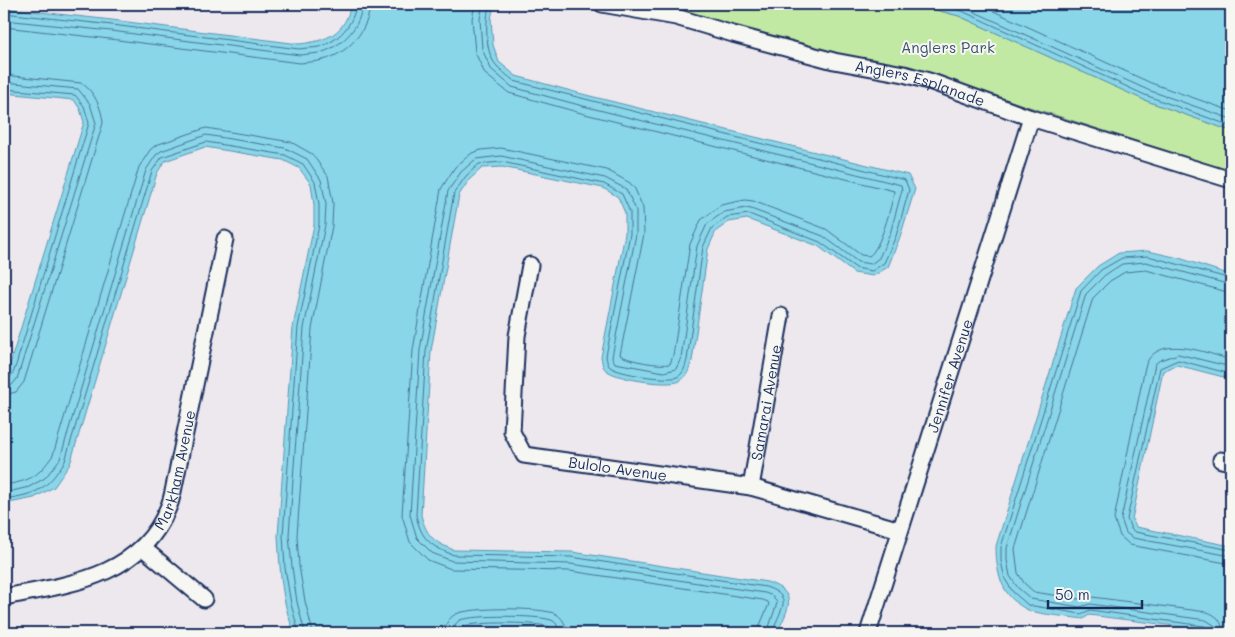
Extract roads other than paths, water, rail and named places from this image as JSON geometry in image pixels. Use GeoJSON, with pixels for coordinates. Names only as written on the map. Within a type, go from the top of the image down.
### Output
{"type":"FeatureCollection","features":[{"type":"Feature","properties":{"kind":"street","name":"Anglers Esplanade"},"geometry":{"type":"LineString","coordinates":[[602,4],[676,17],[826,59],[904,74],[932,82],[1031,118],[1231,180]]}},
{"type":"Feature","properties":{"kind":"street","name":"Jennifer Avenue"},"geometry":{"type":"LineString","coordinates":[[868,633],[1031,118]]}},
{"type":"Feature","properties":{"kind":"street","name":"Markham Avenue"},"geometry":{"type":"LineString","coordinates":[[4,597],[72,584],[94,577],[118,566],[143,548],[156,531],[168,509],[176,482],[225,239]]}},
{"type":"Feature","properties":{"kind":"street","name":"Bulolo Avenue"},"geometry":{"type":"LineString","coordinates":[[530,265],[517,336],[512,432],[524,455],[752,487],[900,530]]}},
{"type":"Feature","properties":{"kind":"street","name":"Samarai Avenue"},"geometry":{"type":"LineString","coordinates":[[752,487],[781,316]]}},
{"type":"Feature","properties":{"kind":"street"},"geometry":{"type":"LineString","coordinates":[[143,548],[204,599]]}},
{"type":"Feature","properties":{"kind":"water"},"geometry":{"type":"Polygon","coordinates":[[[351,4],[494,4],[491,19],[493,45],[499,62],[516,76],[908,175],[915,189],[900,237],[888,267],[873,276],[854,273],[818,246],[747,219],[729,222],[716,231],[708,249],[692,361],[685,377],[674,383],[628,379],[609,372],[602,364],[601,357],[625,234],[625,213],[618,197],[603,188],[502,167],[482,168],[469,180],[459,195],[431,351],[421,515],[429,534],[436,541],[454,550],[572,552],[767,582],[784,591],[788,597],[785,616],[777,633],[564,633],[535,629],[482,628],[448,633],[295,633],[284,598],[278,536],[293,327],[314,225],[314,205],[311,184],[299,168],[283,160],[205,147],[165,161],[157,173],[70,464],[54,487],[34,498],[4,504],[4,383],[84,122],[80,109],[74,100],[4,93],[4,8],[299,44],[318,41],[333,34],[344,22],[351,4]]]}},
{"type":"Feature","properties":{"kind":"water"},"geometry":{"type":"Polygon","coordinates":[[[913,4],[1231,4],[1231,131],[1144,100],[959,16],[913,4]]]}},
{"type":"Feature","properties":{"kind":"water"},"geometry":{"type":"Polygon","coordinates":[[[1148,251],[1179,258],[1231,275],[1231,379],[1177,365],[1163,371],[1132,519],[1136,527],[1231,546],[1231,633],[1089,615],[1083,619],[1030,611],[1011,597],[1002,582],[997,565],[996,546],[1076,288],[1098,266],[1119,253],[1148,251]]]}},
{"type":"Feature","properties":{"kind":"park label","name":"Anglers Park"},"geometry":{"type":"Point","coordinates":[948,47]}}]}
